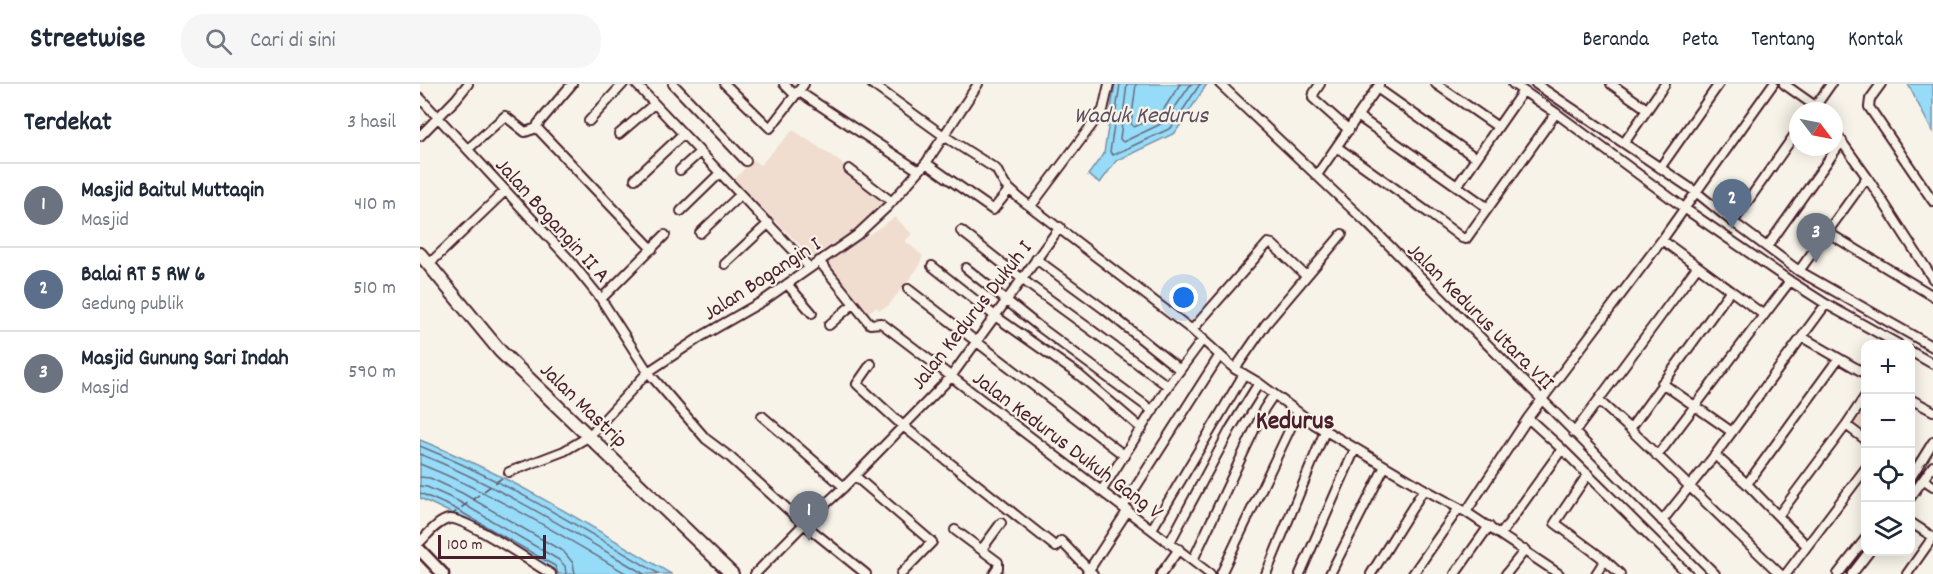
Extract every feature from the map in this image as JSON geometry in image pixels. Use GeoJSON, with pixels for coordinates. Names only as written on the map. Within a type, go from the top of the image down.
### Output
{"type":"FeatureCollection","features":[{"type":"Feature","properties":{"kind":"main road","name":"Jalan Mastrip"},"geometry":{"type":"LineString","coordinates":[[420,254],[500,351],[732,574]]}},
{"type":"Feature","properties":{"kind":"main road"},"geometry":{"type":"LineString","coordinates":[[420,550],[443,574]]}},
{"type":"Feature","properties":{"kind":"street"},"geometry":{"type":"LineString","coordinates":[[420,136],[468,84]]}},
{"type":"Feature","properties":{"kind":"street"},"geometry":{"type":"LineString","coordinates":[[468,149],[505,116],[525,132],[537,128],[572,84]]}},
{"type":"Feature","properties":{"kind":"street"},"geometry":{"type":"LineString","coordinates":[[589,121],[623,84]]}},
{"type":"Feature","properties":{"kind":"street"},"geometry":{"type":"LineString","coordinates":[[636,84],[810,268]]}},
{"type":"Feature","properties":{"kind":"street"},"geometry":{"type":"LineString","coordinates":[[673,84],[746,161]]}},
{"type":"Feature","properties":{"kind":"street"},"geometry":{"type":"LineString","coordinates":[[725,84],[770,128],[804,84]]}},
{"type":"Feature","properties":{"kind":"street"},"geometry":{"type":"LineString","coordinates":[[784,84],[919,171]]}},
{"type":"Feature","properties":{"kind":"street"},"geometry":{"type":"LineString","coordinates":[[872,84],[944,136],[996,169],[1009,190],[1192,330],[1235,369],[1259,383],[1325,431],[1463,510],[1526,550],[1558,574]]}},
{"type":"Feature","properties":{"kind":"street","name":"Jalan Bogangin I"},"geometry":{"type":"LineString","coordinates":[[509,472],[564,451],[588,437],[648,372],[702,336],[763,301],[857,235],[892,202],[926,163],[978,84]]}},
{"type":"Feature","properties":{"kind":"street"},"geometry":{"type":"LineString","coordinates":[[1031,206],[1103,110],[1110,84]]}},
{"type":"Feature","properties":{"kind":"street","name":"Jalan Kedurus Utara VII"},"geometry":{"type":"LineString","coordinates":[[1220,84],[1366,222],[1715,574]]}},
{"type":"Feature","properties":{"kind":"street"},"geometry":{"type":"LineString","coordinates":[[1320,84],[1313,98],[1349,130]]}},
{"type":"Feature","properties":{"kind":"street"},"geometry":{"type":"LineString","coordinates":[[1436,84],[1498,127]]}},
{"type":"Feature","properties":{"kind":"street"},"geometry":{"type":"LineString","coordinates":[[1513,84],[1684,208],[1790,281],[1889,340]]}},
{"type":"Feature","properties":{"kind":"street"},"geometry":{"type":"LineString","coordinates":[[1536,84],[1696,192],[1732,222],[1799,271],[1933,347]]}},
{"type":"Feature","properties":{"kind":"street"},"geometry":{"type":"LineString","coordinates":[[1611,84],[1647,109]]}},
{"type":"Feature","properties":{"kind":"street"},"geometry":{"type":"LineString","coordinates":[[1623,143],[1665,84]]}},
{"type":"Feature","properties":{"kind":"street"},"geometry":{"type":"LineString","coordinates":[[1660,168],[1719,84]]}},
{"type":"Feature","properties":{"kind":"street"},"geometry":{"type":"LineString","coordinates":[[1413,574],[1463,510],[1528,418],[1662,240],[1773,84]]}},
{"type":"Feature","properties":{"kind":"street"},"geometry":{"type":"LineString","coordinates":[[1784,84],[1806,102]]}},
{"type":"Feature","properties":{"kind":"street"},"geometry":{"type":"LineString","coordinates":[[1819,102],[1831,84]]}},
{"type":"Feature","properties":{"kind":"street"},"geometry":{"type":"LineString","coordinates":[[1881,84],[1870,99],[1869,107],[1933,201]]}},
{"type":"Feature","properties":{"kind":"street"},"geometry":{"type":"LineString","coordinates":[[1317,175],[1379,86],[1476,158]]}},
{"type":"Feature","properties":{"kind":"street"},"geometry":{"type":"LineString","coordinates":[[1457,186],[1523,91]]}},
{"type":"Feature","properties":{"kind":"street","name":"Jalan Bogangin II A"},"geometry":{"type":"LineString","coordinates":[[420,98],[568,258],[601,299],[648,372],[706,439],[866,574]]}},
{"type":"Feature","properties":{"kind":"street"},"geometry":{"type":"LineString","coordinates":[[619,134],[654,104]]}},
{"type":"Feature","properties":{"kind":"street"},"geometry":{"type":"LineString","coordinates":[[1337,147],[1466,239],[1556,113]]}},
{"type":"Feature","properties":{"kind":"street"},"geometry":{"type":"LineString","coordinates":[[1359,117],[1488,208]]}},
{"type":"Feature","properties":{"kind":"street"},"geometry":{"type":"LineString","coordinates":[[537,128],[652,249]]}},
{"type":"Feature","properties":{"kind":"street"},"geometry":{"type":"LineString","coordinates":[[635,179],[683,134]]}},
{"type":"Feature","properties":{"kind":"street"},"geometry":{"type":"LineString","coordinates":[[1843,142],[1868,177],[1933,279]]}},
{"type":"Feature","properties":{"kind":"street"},"geometry":{"type":"LineString","coordinates":[[1732,222],[1789,143]]}},
{"type":"Feature","properties":{"kind":"street"},"geometry":{"type":"LineString","coordinates":[[680,171],[700,152]]}},
{"type":"Feature","properties":{"kind":"street"},"geometry":{"type":"LineString","coordinates":[[1767,247],[1831,156]]}},
{"type":"Feature","properties":{"kind":"street"},"geometry":{"type":"LineString","coordinates":[[926,163],[993,210],[1009,190]]}},
{"type":"Feature","properties":{"kind":"street"},"geometry":{"type":"LineString","coordinates":[[849,169],[892,202]]}},
{"type":"Feature","properties":{"kind":"street"},"geometry":{"type":"LineString","coordinates":[[681,211],[720,173]]}},
{"type":"Feature","properties":{"kind":"street"},"geometry":{"type":"LineString","coordinates":[[1799,271],[1868,177]]}},
{"type":"Feature","properties":{"kind":"street"},"geometry":{"type":"LineString","coordinates":[[428,265],[505,191]]}},
{"type":"Feature","properties":{"kind":"street"},"geometry":{"type":"LineString","coordinates":[[700,233],[741,195]]}},
{"type":"Feature","properties":{"kind":"street"},"geometry":{"type":"LineString","coordinates":[[725,264],[769,223]]}},
{"type":"Feature","properties":{"kind":"street","name":"Jalan Kedurus Dukuh I"},"geometry":{"type":"LineString","coordinates":[[755,574],[950,378],[1060,227]]}},
{"type":"Feature","properties":{"kind":"street"},"geometry":{"type":"LineString","coordinates":[[961,231],[1022,280],[1168,386]]}},
{"type":"Feature","properties":{"kind":"street"},"geometry":{"type":"LineString","coordinates":[[1827,232],[1933,296]]}},
{"type":"Feature","properties":{"kind":"street"},"geometry":{"type":"LineString","coordinates":[[1235,369],[1266,324],[1342,234]]}},
{"type":"Feature","properties":{"kind":"street"},"geometry":{"type":"LineString","coordinates":[[601,299],[665,235]]}},
{"type":"Feature","properties":{"kind":"street"},"geometry":{"type":"LineString","coordinates":[[1662,240],[1764,315]]}},
{"type":"Feature","properties":{"kind":"street"},"geometry":{"type":"LineString","coordinates":[[1192,330],[1268,243],[1272,244],[1306,276]]}},
{"type":"Feature","properties":{"kind":"street"},"geometry":{"type":"LineString","coordinates":[[1035,259],[1104,309],[1180,370]]}},
{"type":"Feature","properties":{"kind":"street"},"geometry":{"type":"LineString","coordinates":[[819,261],[853,304],[829,325]]}},
{"type":"Feature","properties":{"kind":"street"},"geometry":{"type":"LineString","coordinates":[[932,266],[995,316],[1079,375],[1142,429]]}},
{"type":"Feature","properties":{"kind":"street"},"geometry":{"type":"LineString","coordinates":[[1574,433],[1697,267]]}},
{"type":"Feature","properties":{"kind":"street"},"geometry":{"type":"LineString","coordinates":[[966,268],[1037,325],[1153,411]]}},
{"type":"Feature","properties":{"kind":"street"},"geometry":{"type":"LineString","coordinates":[[1658,456],[1790,281]]}},
{"type":"Feature","properties":{"kind":"street"},"geometry":{"type":"LineString","coordinates":[[787,284],[812,313]]}},
{"type":"Feature","properties":{"kind":"street"},"geometry":{"type":"LineString","coordinates":[[908,289],[1125,456]]}},
{"type":"Feature","properties":{"kind":"street"},"geometry":{"type":"LineString","coordinates":[[1630,429],[1730,291]]}},
{"type":"Feature","properties":{"kind":"street","name":"Jalan Kedurus Dukuh Gang V"},"geometry":{"type":"LineString","coordinates":[[853,304],[870,324],[878,323],[1210,574]]}},
{"type":"Feature","properties":{"kind":"street"},"geometry":{"type":"LineString","coordinates":[[1662,521],[1715,455],[1826,304]]}},
{"type":"Feature","properties":{"kind":"street"},"geometry":{"type":"LineString","coordinates":[[1802,337],[1861,371]]}},
{"type":"Feature","properties":{"kind":"street"},"geometry":{"type":"LineString","coordinates":[[1101,490],[1168,386],[1203,339]]}},
{"type":"Feature","properties":{"kind":"street"},"geometry":{"type":"LineString","coordinates":[[1915,353],[1933,364]]}},
{"type":"Feature","properties":{"kind":"street"},"geometry":{"type":"LineString","coordinates":[[871,364],[857,384],[903,426],[1056,547],[1061,542],[1089,573],[1221,355]]}},
{"type":"Feature","properties":{"kind":"street"},"geometry":{"type":"LineString","coordinates":[[1747,484],[1838,359]]}},
{"type":"Feature","properties":{"kind":"street"},"geometry":{"type":"LineString","coordinates":[[1152,529],[1244,375]]}},
{"type":"Feature","properties":{"kind":"street"},"geometry":{"type":"LineString","coordinates":[[1170,542],[1240,413],[1259,383]]}},
{"type":"Feature","properties":{"kind":"street"},"geometry":{"type":"LineString","coordinates":[[1662,384],[1732,432]]}},
{"type":"Feature","properties":{"kind":"street"},"geometry":{"type":"LineString","coordinates":[[1193,560],[1264,409],[1274,394]]}},
{"type":"Feature","properties":{"kind":"street"},"geometry":{"type":"LineString","coordinates":[[1599,401],[1780,574]]}},
{"type":"Feature","properties":{"kind":"street"},"geometry":{"type":"LineString","coordinates":[[1915,401],[1933,411]]}},
{"type":"Feature","properties":{"kind":"street"},"geometry":{"type":"LineString","coordinates":[[1778,516],[1861,402]]}},
{"type":"Feature","properties":{"kind":"street"},"geometry":{"type":"LineString","coordinates":[[1221,574],[1298,412]]}},
{"type":"Feature","properties":{"kind":"street"},"geometry":{"type":"LineString","coordinates":[[762,416],[844,487]]}},
{"type":"Feature","properties":{"kind":"street"},"geometry":{"type":"LineString","coordinates":[[1528,418],[1688,574]]}},
{"type":"Feature","properties":{"kind":"street"},"geometry":{"type":"LineString","coordinates":[[1846,425],[1861,436]]}},
{"type":"Feature","properties":{"kind":"street"},"geometry":{"type":"LineString","coordinates":[[1266,574],[1325,431]]}},
{"type":"Feature","properties":{"kind":"street"},"geometry":{"type":"LineString","coordinates":[[1915,470],[1933,442]]}},
{"type":"Feature","properties":{"kind":"street"},"geometry":{"type":"LineString","coordinates":[[1300,574],[1355,449]]}},
{"type":"Feature","properties":{"kind":"street"},"geometry":{"type":"LineString","coordinates":[[1501,534],[1562,449]]}},
{"type":"Feature","properties":{"kind":"street"},"geometry":{"type":"LineString","coordinates":[[1715,455],[1747,484],[1807,546]]}},
{"type":"Feature","properties":{"kind":"street"},"geometry":{"type":"LineString","coordinates":[[1330,574],[1385,466]]}},
{"type":"Feature","properties":{"kind":"street"},"geometry":{"type":"LineString","coordinates":[[1915,492],[1933,466]]}},
{"type":"Feature","properties":{"kind":"street"},"geometry":{"type":"LineString","coordinates":[[1588,474],[1555,523],[1620,574]]}},
{"type":"Feature","properties":{"kind":"street"},"geometry":{"type":"LineString","coordinates":[[1786,574],[1861,475]]}},
{"type":"Feature","properties":{"kind":"street"},"geometry":{"type":"LineString","coordinates":[[855,476],[932,542],[901,574]]}},
{"type":"Feature","properties":{"kind":"street"},"geometry":{"type":"LineString","coordinates":[[1924,480],[1933,486]]}},
{"type":"Feature","properties":{"kind":"street"},"geometry":{"type":"LineString","coordinates":[[1371,574],[1424,489]]}},
{"type":"Feature","properties":{"kind":"street"},"geometry":{"type":"LineString","coordinates":[[420,542],[446,519],[455,518],[550,574]]}},
{"type":"Feature","properties":{"kind":"street"},"geometry":{"type":"LineString","coordinates":[[982,549],[1001,522]]}},
{"type":"Feature","properties":{"kind":"street"},"geometry":{"type":"LineString","coordinates":[[1907,574],[1933,537],[1915,525]]}},
{"type":"Feature","properties":{"kind":"street"},"geometry":{"type":"LineString","coordinates":[[1455,574],[1489,526]]}},
{"type":"Feature","properties":{"kind":"street"},"geometry":{"type":"LineString","coordinates":[[955,530],[998,562],[998,568],[994,574]]}},
{"type":"Feature","properties":{"kind":"street"},"geometry":{"type":"LineString","coordinates":[[1838,574],[1861,544]]}},
{"type":"Feature","properties":{"kind":"street"},"geometry":{"type":"LineString","coordinates":[[1161,574],[1179,549]]}},
{"type":"Feature","properties":{"kind":"street"},"geometry":{"type":"LineString","coordinates":[[1506,574],[1526,550]]}},
{"type":"Feature","properties":{"kind":"street"},"geometry":{"type":"LineString","coordinates":[[1852,574],[1866,556]]}},
{"type":"Feature","properties":{"kind":"street"},"geometry":{"type":"LineString","coordinates":[[1596,574],[1605,560]]}},
{"type":"Feature","properties":{"kind":"shaded area"},"geometry":{"type":"Polygon","coordinates":[[[793,130],[835,158],[886,200],[886,208],[814,259],[734,180],[753,159],[760,165],[793,130]]]}},
{"type":"Feature","properties":{"kind":"shaded area"},"geometry":{"type":"Polygon","coordinates":[[[895,217],[912,234],[905,241],[923,256],[918,268],[888,306],[879,310],[876,307],[865,315],[824,265],[895,217]]]}},
{"type":"Feature","properties":{"kind":"shaded area"},"geometry":{"type":"Polygon","coordinates":[[[1861,407],[1861,433],[1848,425],[1861,407]]]}},
{"type":"Feature","properties":{"kind":"water","name":"Waduk Kedurus"},"geometry":{"type":"Polygon","coordinates":[[[1115,84],[1207,84],[1175,133],[1116,161],[1100,183],[1088,175],[1104,153],[1115,84]]]}},
{"type":"Feature","properties":{"kind":"water"},"geometry":{"type":"Polygon","coordinates":[[[1908,84],[1933,84],[1933,133],[1908,84]]]}},
{"type":"Feature","properties":{"kind":"water"},"geometry":{"type":"Polygon","coordinates":[[[420,440],[517,485],[671,574],[557,574],[451,513],[420,498],[420,440]]]}},
{"type":"Feature","properties":{"kind":"ferry route"},"geometry":{"type":"LineString","coordinates":[[450,516],[506,475]]}},
{"type":"Feature","properties":{"kind":"place","name":"Balai RT 5 RW 6"},"geometry":{"type":"Point","coordinates":[1732,229]}},
{"type":"Feature","properties":{"kind":"place","name":"Masjid Gunung Sari Indah"},"geometry":{"type":"Point","coordinates":[1816,263]}},
{"type":"Feature","properties":{"kind":"place","name":"Masjid Baitul Muttaqin"},"geometry":{"type":"Point","coordinates":[809,541]}},
{"type":"Feature","properties":{"kind":"district","name":"Kedurus"},"geometry":{"type":"Point","coordinates":[1295,419]}}]}
